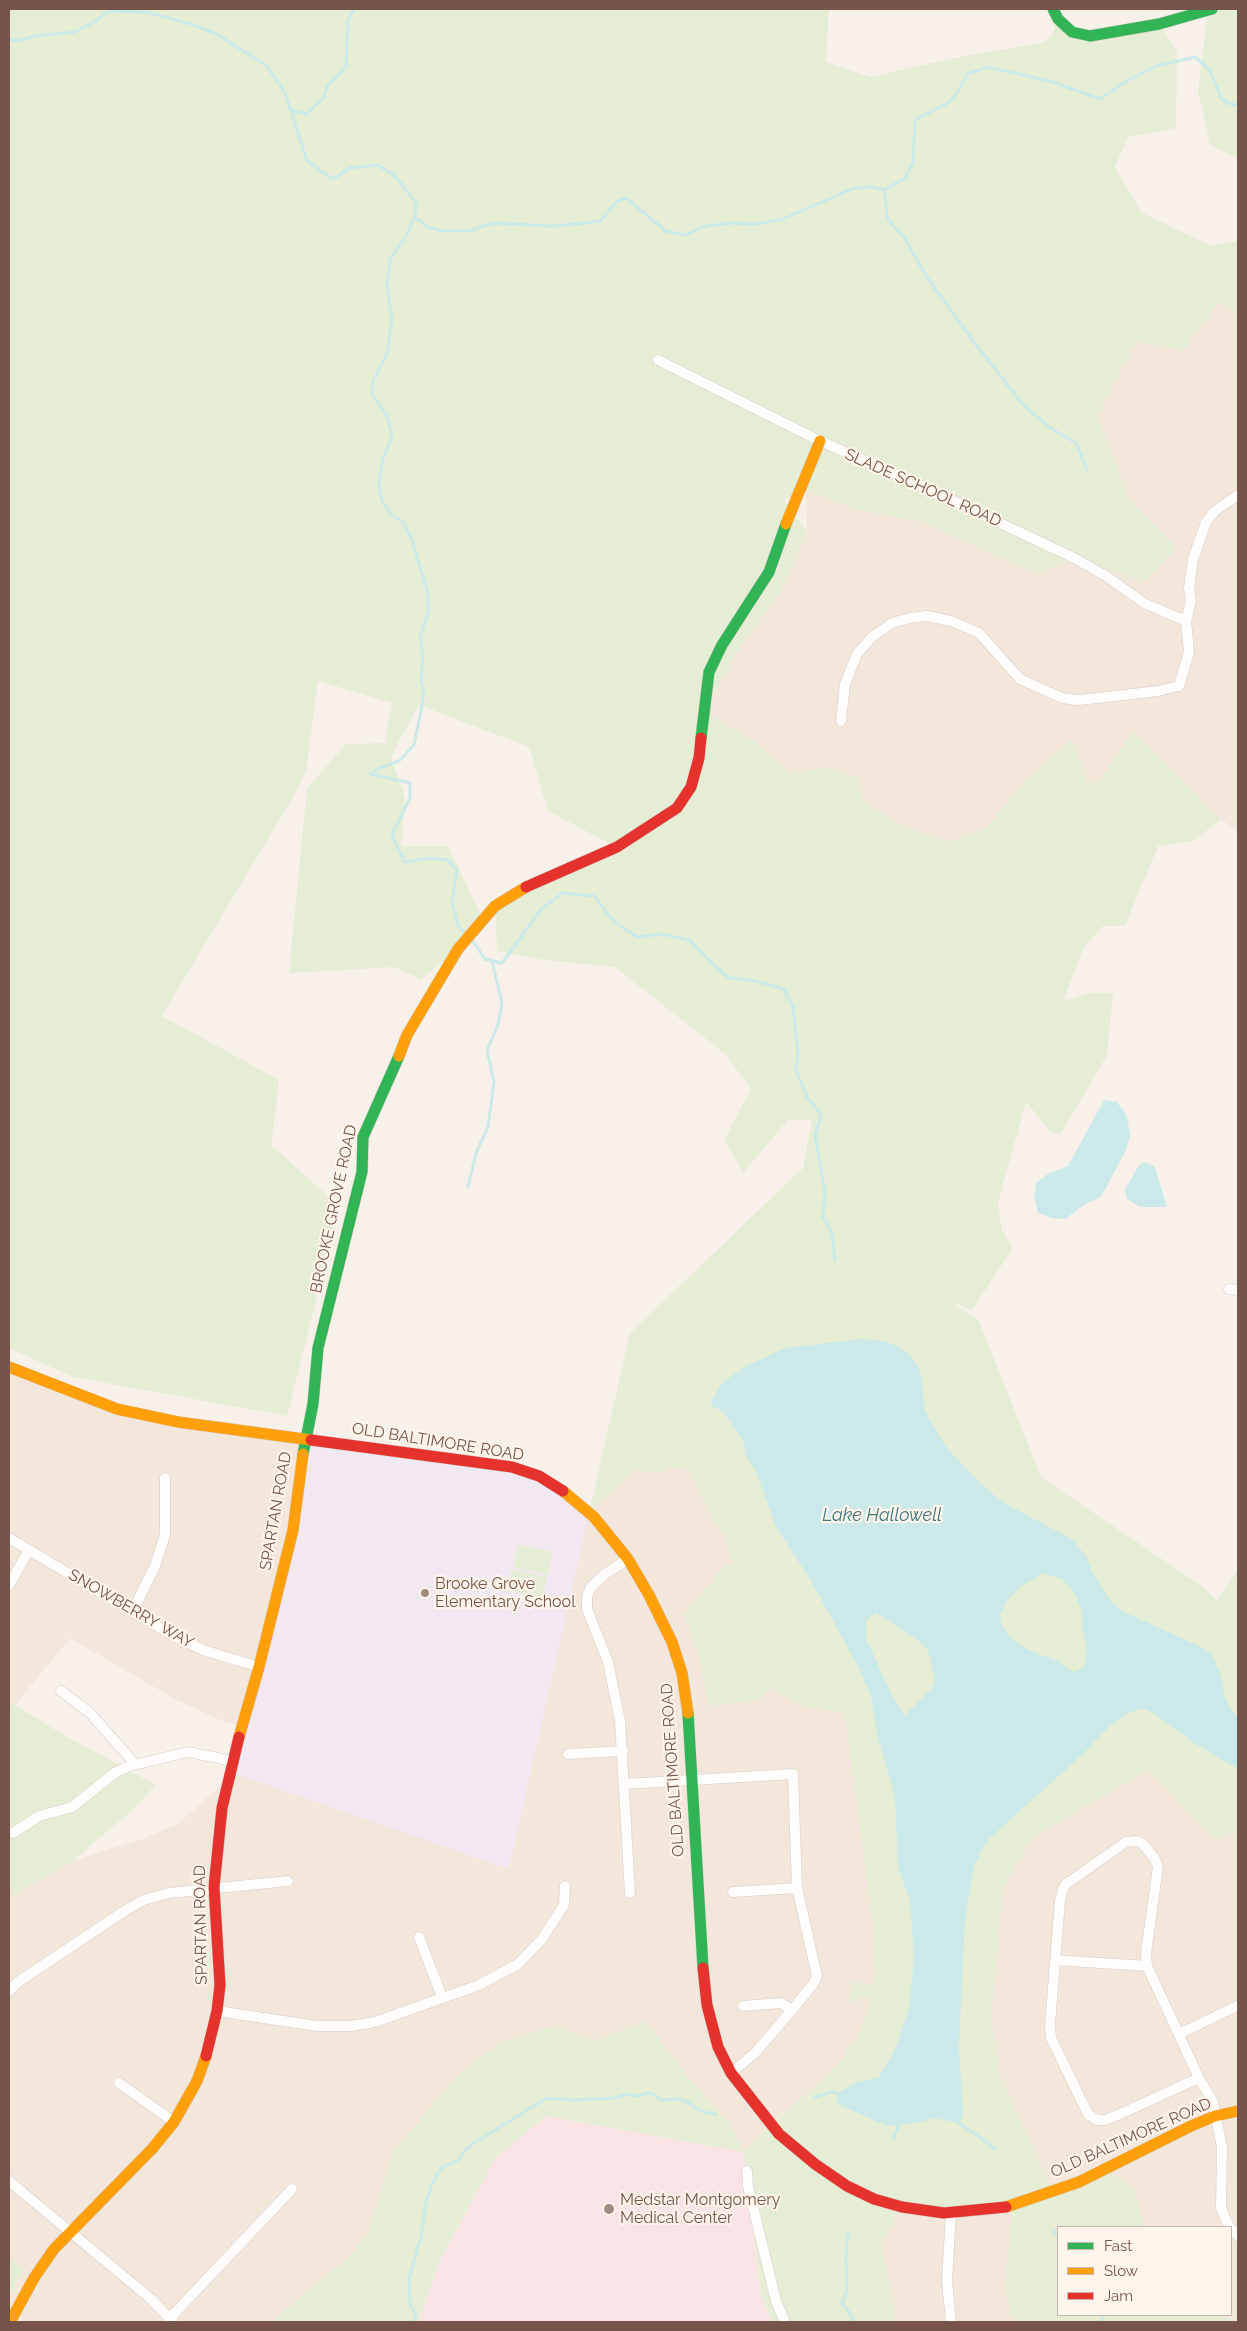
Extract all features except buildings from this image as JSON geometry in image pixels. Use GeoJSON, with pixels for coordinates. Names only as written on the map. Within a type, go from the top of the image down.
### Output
{"type":"FeatureCollection","features":[{"type":"Feature","properties":{"kind":"street"},"geometry":{"type":"LineString","coordinates":[[1053,9],[1058,19],[1072,32],[1090,36],[1159,24],[1212,9]]}},
{"type":"Feature","properties":{"kind":"street","name":"SLADE SCHOOL ROAD"},"geometry":{"type":"LineString","coordinates":[[658,360],[820,441],[907,479],[1074,558],[1106,576],[1144,603],[1186,620]]}},
{"type":"Feature","properties":{"kind":"street","name":"BROOKE GROVE ROAD"},"geometry":{"type":"LineString","coordinates":[[305,1438],[313,1404],[318,1348],[362,1172],[363,1137],[393,1074],[408,1035],[464,942],[495,906],[516,892],[553,874],[617,847],[649,828],[677,808],[691,787],[699,758],[709,672],[722,645],[769,572],[801,484],[820,441]]}},
{"type":"Feature","properties":{"kind":"street"},"geometry":{"type":"LineString","coordinates":[[841,721],[845,684],[858,654],[872,637],[892,623],[910,618],[937,617],[970,628],[992,646],[1006,666],[1020,679],[1045,692],[1062,698],[1077,700],[1158,691],[1179,686],[1189,652],[1186,620],[1191,601],[1189,588],[1190,572],[1199,538],[1206,522],[1215,511],[1238,495]]}},
{"type":"Feature","properties":{"kind":"street","name":"OLD BALTIMORE ROAD"},"geometry":{"type":"LineString","coordinates":[[9,1367],[118,1409],[178,1422],[512,1467],[539,1476],[565,1492],[594,1517],[628,1559],[662,1618],[682,1673],[688,1707],[700,1928],[707,2005],[718,2047],[731,2073],[779,2134],[815,2164],[847,2186],[874,2199],[902,2207],[950,2212],[991,2210],[1019,2204],[1079,2182],[1215,2116],[1238,2111]]}},
{"type":"Feature","properties":{"kind":"street","name":"SPARTAN ROAD"},"geometry":{"type":"LineString","coordinates":[[10,2322],[34,2278],[70,2232],[152,2149],[174,2122],[197,2081],[210,2044],[220,1985],[214,1887],[217,1841],[233,1761],[259,1667],[293,1530],[305,1438]]}},
{"type":"Feature","properties":{"kind":"street"},"geometry":{"type":"LineString","coordinates":[[132,1612],[155,1566],[165,1535],[165,1478]]}},
{"type":"Feature","properties":{"kind":"street","name":"SNOWBERRY WAY"},"geometry":{"type":"LineString","coordinates":[[9,1538],[132,1612],[203,1650],[259,1667]]}},
{"type":"Feature","properties":{"kind":"street"},"geometry":{"type":"LineString","coordinates":[[9,1585],[29,1550]]}},
{"type":"Feature","properties":{"kind":"street"},"geometry":{"type":"LineString","coordinates":[[628,1559],[605,1574],[591,1587],[587,1597],[586,1609],[608,1662],[620,1721],[630,1893]]}},
{"type":"Feature","properties":{"kind":"street"},"geometry":{"type":"LineString","coordinates":[[60,1691],[90,1713],[135,1764]]}},
{"type":"Feature","properties":{"kind":"street"},"geometry":{"type":"LineString","coordinates":[[568,1754],[623,1751]]}},
{"type":"Feature","properties":{"kind":"street"},"geometry":{"type":"LineString","coordinates":[[13,1833],[39,1816],[72,1807],[116,1772],[135,1764],[188,1752],[233,1761]]}},
{"type":"Feature","properties":{"kind":"street"},"geometry":{"type":"LineString","coordinates":[[625,1784],[793,1774],[797,1888],[817,1976],[814,1983],[755,2053],[731,2073]]}},
{"type":"Feature","properties":{"kind":"street"},"geometry":{"type":"LineString","coordinates":[[1199,2078],[1105,2120],[1097,2120],[1088,2114],[1051,2038],[1050,2025],[1060,1901],[1066,1884],[1126,1842],[1136,1841],[1142,1843],[1151,1854],[1158,1868],[1146,1953],[1147,1966],[1199,2078],[1213,2102],[1222,2147],[1220,2194],[1224,2218],[1229,2226]]}},
{"type":"Feature","properties":{"kind":"street"},"geometry":{"type":"LineString","coordinates":[[9,1991],[18,1982],[144,1900],[169,1893],[214,1887],[288,1881]]}},
{"type":"Feature","properties":{"kind":"street"},"geometry":{"type":"LineString","coordinates":[[217,2011],[317,2026],[351,2026],[375,2022],[479,1985],[499,1976],[530,1953],[556,1921],[564,1905],[565,1886]]}},
{"type":"Feature","properties":{"kind":"street"},"geometry":{"type":"LineString","coordinates":[[734,1892],[797,1888]]}},
{"type":"Feature","properties":{"kind":"street"},"geometry":{"type":"LineString","coordinates":[[419,1937],[442,1997]]}},
{"type":"Feature","properties":{"kind":"street"},"geometry":{"type":"LineString","coordinates":[[1055,1960],[1147,1966]]}},
{"type":"Feature","properties":{"kind":"street"},"geometry":{"type":"LineString","coordinates":[[743,2006],[780,2003],[792,2010]]}},
{"type":"Feature","properties":{"kind":"street"},"geometry":{"type":"LineString","coordinates":[[1179,2034],[1238,2006]]}},
{"type":"Feature","properties":{"kind":"street"},"geometry":{"type":"LineString","coordinates":[[119,2083],[174,2122]]}},
{"type":"Feature","properties":{"kind":"street"},"geometry":{"type":"LineString","coordinates":[[747,2171],[748,2186],[776,2302],[785,2322]]}},
{"type":"Feature","properties":{"kind":"street"},"geometry":{"type":"LineString","coordinates":[[9,2181],[151,2299],[172,2320],[292,2190]]}},
{"type":"Feature","properties":{"kind":"street"},"geometry":{"type":"LineString","coordinates":[[950,2212],[947,2281],[951,2322]]}},
{"type":"Feature","properties":{"kind":"shaded area"},"geometry":{"type":"Polygon","coordinates":[[[1217,299],[1238,311],[1238,830],[1221,820],[1099,782],[1087,781],[1072,740],[1026,780],[987,827],[952,842],[902,826],[864,800],[858,778],[825,767],[790,774],[753,740],[705,713],[737,652],[782,590],[807,531],[806,490],[863,510],[923,522],[1038,574],[1074,558],[1176,548],[1130,500],[1097,416],[1136,342],[1184,350],[1217,299]]]}},
{"type":"Feature","properties":{"kind":"shaded area"},"geometry":{"type":"Polygon","coordinates":[[[9,1367],[117,1409],[305,1438],[247,1727],[222,1721],[175,1699],[70,1638],[15,1705],[9,1701],[9,1367]]]}},
{"type":"Feature","properties":{"kind":"shaded area","name":"Brooke Grove Elementary School"},"geometry":{"type":"Polygon","coordinates":[[[305,1438],[512,1467],[589,1513],[509,1869],[230,1772],[244,1736],[305,1438]]]}},
{"type":"Feature","properties":{"kind":"shaded area"},"geometry":{"type":"Polygon","coordinates":[[[638,1465],[689,1469],[708,1510],[727,1540],[737,1584],[801,1706],[845,1713],[874,1932],[875,1975],[870,2004],[861,2029],[847,2053],[825,2078],[772,2123],[744,2152],[729,2124],[688,2077],[646,2022],[597,2040],[576,2034],[563,2027],[499,2043],[458,2075],[394,2151],[367,2235],[347,2259],[272,2322],[9,2322],[9,2297],[24,2270],[9,2259],[9,1897],[73,1861],[145,1838],[178,1824],[219,1787],[230,1772],[589,1513],[638,1465]]]}},
{"type":"Feature","properties":{"kind":"shaded area"},"geometry":{"type":"Polygon","coordinates":[[[1148,1769],[1215,1839],[1238,1830],[1238,2322],[1220,2316],[1232,2316],[1232,2226],[1143,2226],[1135,2189],[1053,2191],[1000,2075],[991,2017],[1003,1888],[1033,1837],[1148,1769]]]}},
{"type":"Feature","properties":{"kind":"shaded area","name":"Medstar Montgomery Medical Center"},"geometry":{"type":"Polygon","coordinates":[[[546,2116],[744,2152],[761,2296],[774,2322],[419,2322],[440,2260],[496,2157],[546,2116]]]}},
{"type":"Feature","properties":{"kind":"shaded area"},"geometry":{"type":"Polygon","coordinates":[[[1013,2206],[1005,2288],[1011,2313],[1018,2322],[894,2322],[894,2307],[881,2246],[902,2207],[1013,2206]]]}},
{"type":"Feature","properties":{"kind":"green space"},"geometry":{"type":"Polygon","coordinates":[[[9,9],[829,9],[826,62],[870,77],[959,57],[1042,43],[1052,35],[1058,19],[1072,32],[1159,24],[1177,52],[1176,128],[1128,137],[1115,167],[1141,212],[1211,246],[1238,241],[1238,313],[1218,303],[1184,350],[1136,342],[1097,416],[1130,500],[1176,548],[1144,582],[1074,558],[1038,574],[923,522],[859,510],[806,490],[783,500],[807,531],[782,590],[737,652],[705,713],[753,740],[790,774],[825,767],[858,778],[864,801],[902,826],[952,842],[987,827],[1026,780],[1072,739],[1087,781],[1099,782],[1133,731],[1221,820],[1193,841],[1158,846],[1125,926],[1103,926],[1084,947],[1063,1001],[1089,993],[1113,993],[1107,1055],[1060,1135],[1051,1132],[1026,1102],[998,1203],[1002,1231],[1013,1248],[972,1310],[950,1301],[979,1321],[1041,1477],[1200,1585],[1217,1600],[1238,1570],[1238,1830],[1215,1839],[1148,1770],[1033,1837],[1003,1888],[991,2017],[1000,2075],[1053,2191],[1105,2169],[1135,2189],[1143,2226],[1057,2226],[1057,2316],[1220,2316],[1238,2322],[1018,2322],[1011,2314],[1005,2288],[1013,2207],[902,2207],[881,2246],[894,2307],[894,2322],[772,2322],[761,2296],[744,2152],[772,2124],[825,2078],[847,2053],[861,2029],[870,2004],[875,1975],[874,1932],[845,1713],[801,1706],[770,1688],[760,1700],[709,1706],[699,1655],[684,1614],[725,1565],[733,1566],[727,1540],[708,1510],[689,1469],[668,1467],[665,1472],[633,1471],[589,1513],[630,1333],[803,1168],[812,1120],[788,1120],[743,1173],[724,1140],[751,1089],[725,1054],[615,967],[544,960],[497,951],[495,906],[616,847],[548,811],[529,747],[419,705],[391,756],[405,798],[401,846],[448,846],[483,920],[458,949],[421,979],[394,967],[289,973],[307,788],[346,744],[385,743],[392,703],[318,681],[306,771],[291,801],[162,1016],[279,1080],[271,1145],[339,1206],[287,1416],[73,1377],[9,1348],[9,9]]]}},
{"type":"Feature","properties":{"kind":"green space"},"geometry":{"type":"Polygon","coordinates":[[[1212,9],[1238,9],[1238,159],[1210,144],[1198,91],[1208,11],[1212,9]]]}},
{"type":"Feature","properties":{"kind":"green space"},"geometry":{"type":"Polygon","coordinates":[[[518,1544],[553,1552],[548,1575],[513,1567],[518,1544]]]}},
{"type":"Feature","properties":{"kind":"green space"},"geometry":{"type":"Polygon","coordinates":[[[512,1569],[547,1577],[542,1599],[507,1591],[512,1569]]]}},
{"type":"Feature","properties":{"kind":"green space"},"geometry":{"type":"Polygon","coordinates":[[[9,1701],[62,1734],[156,1785],[129,1813],[73,1861],[9,1897],[9,1701]]]}},
{"type":"Feature","properties":{"kind":"green space"},"geometry":{"type":"Polygon","coordinates":[[[852,1982],[872,1984],[870,1998],[860,1998],[859,2002],[850,2001],[852,1982]]]}},
{"type":"Feature","properties":{"kind":"green space"},"geometry":{"type":"Polygon","coordinates":[[[646,2022],[688,2077],[729,2124],[744,2152],[546,2116],[496,2157],[440,2260],[419,2322],[272,2322],[347,2259],[367,2235],[394,2151],[458,2075],[499,2043],[547,2028],[563,2027],[576,2034],[597,2040],[646,2022]]]}},
{"type":"Feature","properties":{"kind":"green space"},"geometry":{"type":"Polygon","coordinates":[[[9,2259],[24,2269],[9,2297],[9,2259]]]}},
{"type":"Feature","properties":{"kind":"water"},"geometry":{"type":"Polygon","coordinates":[[[1104,1100],[1117,1102],[1127,1116],[1130,1136],[1126,1150],[1101,1197],[1087,1203],[1065,1219],[1052,1218],[1038,1213],[1034,1196],[1036,1183],[1048,1174],[1068,1166],[1104,1100]]]}},
{"type":"Feature","properties":{"kind":"water"},"geometry":{"type":"Polygon","coordinates":[[[1146,1162],[1155,1167],[1167,1207],[1140,1207],[1127,1199],[1125,1190],[1139,1165],[1146,1162]]]}},
{"type":"Feature","properties":{"kind":"water","name":"Lake Hallowell"},"geometry":{"type":"Polygon","coordinates":[[[861,1339],[886,1341],[907,1352],[917,1365],[921,1375],[925,1411],[946,1447],[976,1479],[1002,1502],[1072,1539],[1086,1556],[1093,1574],[1112,1603],[1124,1612],[1211,1653],[1221,1676],[1224,1695],[1231,1710],[1238,1718],[1238,1769],[1194,1743],[1155,1714],[1145,1709],[1127,1714],[1110,1725],[1084,1753],[990,1838],[983,1847],[974,1867],[965,1920],[959,2045],[963,2115],[959,2123],[934,2118],[917,2123],[887,2126],[837,2104],[837,2093],[858,2082],[879,2077],[896,2047],[909,2007],[914,1958],[910,1901],[898,1868],[895,1797],[877,1734],[871,1697],[861,1672],[810,1579],[777,1529],[755,1469],[745,1455],[744,1442],[722,1411],[712,1406],[712,1400],[723,1382],[748,1365],[786,1348],[861,1339]],[[1044,1573],[1021,1586],[1007,1601],[1000,1614],[1001,1624],[1010,1637],[1026,1649],[1057,1661],[1073,1672],[1084,1667],[1087,1649],[1082,1628],[1082,1611],[1073,1590],[1063,1580],[1044,1573]],[[876,1613],[866,1620],[866,1638],[893,1698],[905,1715],[932,1688],[935,1680],[928,1650],[917,1640],[876,1613]]]}},
{"type":"Feature","properties":{"kind":"waterway"},"geometry":{"type":"LineString","coordinates":[[290,110],[306,114],[323,98],[328,85],[346,67],[348,20],[354,9]]}},
{"type":"Feature","properties":{"kind":"waterway"},"geometry":{"type":"LineString","coordinates":[[9,39],[17,41],[36,36],[75,32],[96,21],[108,11],[146,12],[191,24],[218,35],[267,66],[285,93],[307,161],[333,179],[349,168],[378,165],[395,176],[416,203],[415,217],[406,236],[390,260],[387,288],[392,319],[387,354],[373,381],[372,394],[386,414],[392,435],[382,462],[379,485],[382,501],[391,515],[402,521],[412,540],[427,590],[429,611],[420,636],[423,657],[421,681],[424,695],[414,745],[399,761],[379,768],[370,774],[410,783],[410,798],[392,835],[404,862],[430,858],[448,860],[457,870],[452,903],[458,926],[466,934]]}},
{"type":"Feature","properties":{"kind":"waterway"},"geometry":{"type":"LineString","coordinates":[[415,217],[428,227],[442,231],[468,231],[494,223],[552,226],[587,223],[600,221],[616,202],[626,198],[666,231],[685,235],[703,227],[728,223],[757,224],[783,219],[854,188],[873,187],[884,190],[905,178],[913,163],[915,120],[948,103],[959,90],[967,74],[988,67],[1053,82],[1100,99],[1127,81],[1156,66],[1195,57],[1210,70],[1221,98],[1227,103],[1238,105]]}},
{"type":"Feature","properties":{"kind":"waterway"},"geometry":{"type":"LineString","coordinates":[[884,190],[888,220],[904,237],[926,276],[973,341],[1024,406],[1052,429],[1076,443],[1087,470]]}},
{"type":"Feature","properties":{"kind":"waterway"},"geometry":{"type":"LineString","coordinates":[[472,940],[485,959],[502,963],[542,908],[563,893],[594,896],[614,922],[637,937],[663,934],[691,941],[711,963],[729,978],[756,981],[784,989],[793,1007],[798,1054],[796,1070],[806,1095],[821,1115],[815,1136],[825,1191],[823,1217],[832,1233],[835,1260]]}},
{"type":"Feature","properties":{"kind":"waterway"},"geometry":{"type":"LineString","coordinates":[[468,1187],[476,1153],[488,1127],[494,1082],[487,1050],[498,1025],[502,1003],[492,961]]}},
{"type":"Feature","properties":{"kind":"waterway"},"geometry":{"type":"LineString","coordinates":[[815,2097],[831,2092],[837,2093]]}},
{"type":"Feature","properties":{"kind":"waterway"},"geometry":{"type":"LineString","coordinates":[[414,2322],[416,2315],[411,2308],[409,2278],[421,2237],[426,2202],[432,2184],[441,2168],[458,2160],[466,2149],[474,2143],[547,2098],[572,2100],[615,2098],[627,2094],[638,2096],[648,2093],[654,2094],[660,2100],[677,2099],[686,2101],[701,2111],[717,2115]]}},
{"type":"Feature","properties":{"kind":"waterway"},"geometry":{"type":"LineString","coordinates":[[959,2123],[996,2149]]}},
{"type":"Feature","properties":{"kind":"waterway"},"geometry":{"type":"LineString","coordinates":[[893,2138],[899,2126]]}},
{"type":"Feature","properties":{"kind":"waterway"},"geometry":{"type":"LineString","coordinates":[[1053,2231],[1057,2234]]}},
{"type":"Feature","properties":{"kind":"waterway"},"geometry":{"type":"LineString","coordinates":[[848,2232],[846,2256],[847,2291],[842,2303],[852,2316],[852,2322]]}},
{"type":"Feature","properties":{"kind":"waterway"},"geometry":{"type":"LineString","coordinates":[[1101,2322],[1104,2316]]}},
{"type":"Feature","properties":{"kind":"traffic: fast"},"geometry":{"type":"LineString","coordinates":[[1053,9],[1058,19],[1072,32],[1090,36],[1159,24],[1212,9]]}},
{"type":"Feature","properties":{"kind":"traffic: fast"},"geometry":{"type":"LineString","coordinates":[[701,738],[709,672],[722,645],[769,572],[786,524]]}},
{"type":"Feature","properties":{"kind":"traffic: fast"},"geometry":{"type":"LineString","coordinates":[[303,1454],[313,1404],[318,1348],[362,1172],[363,1137],[399,1056]]}},
{"type":"Feature","properties":{"kind":"traffic: fast"},"geometry":{"type":"LineString","coordinates":[[688,1713],[703,1968]]}},
{"type":"Feature","properties":{"kind":"traffic: slow"},"geometry":{"type":"LineString","coordinates":[[786,524],[820,441]]}},
{"type":"Feature","properties":{"kind":"traffic: slow"},"geometry":{"type":"LineString","coordinates":[[399,1056],[407,1035],[458,949],[495,906],[526,887]]}},
{"type":"Feature","properties":{"kind":"traffic: slow"},"geometry":{"type":"LineString","coordinates":[[9,1367],[117,1409],[178,1422],[311,1440]]}},
{"type":"Feature","properties":{"kind":"traffic: slow"},"geometry":{"type":"LineString","coordinates":[[239,1737],[259,1667],[293,1530],[303,1454]]}},
{"type":"Feature","properties":{"kind":"traffic: slow"},"geometry":{"type":"LineString","coordinates":[[563,1491],[594,1517],[628,1559],[649,1595],[672,1642],[682,1673],[688,1713]]}},
{"type":"Feature","properties":{"kind":"traffic: slow"},"geometry":{"type":"LineString","coordinates":[[10,2322],[34,2278],[54,2249],[152,2149],[174,2122],[197,2081],[206,2056]]}},
{"type":"Feature","properties":{"kind":"traffic: slow"},"geometry":{"type":"LineString","coordinates":[[1006,2207],[1079,2182],[1191,2126],[1215,2116],[1238,2111]]}},
{"type":"Feature","properties":{"kind":"traffic: jam"},"geometry":{"type":"LineString","coordinates":[[526,887],[617,847],[677,808],[691,787],[699,758],[701,738]]}},
{"type":"Feature","properties":{"kind":"traffic: jam"},"geometry":{"type":"LineString","coordinates":[[311,1440],[512,1467],[539,1476],[563,1491]]}},
{"type":"Feature","properties":{"kind":"traffic: jam"},"geometry":{"type":"LineString","coordinates":[[206,2056],[217,2011],[220,1985],[214,1887],[222,1808],[239,1737]]}},
{"type":"Feature","properties":{"kind":"traffic: jam"},"geometry":{"type":"LineString","coordinates":[[703,1968],[707,2005],[718,2047],[731,2073],[779,2134],[815,2164],[847,2186],[874,2199],[902,2207],[944,2213],[1006,2207]]}},
{"type":"Feature","properties":{"kind":"place","name":"Brooke Grove Elementary School"},"geometry":{"type":"Point","coordinates":[425,1593]}},
{"type":"Feature","properties":{"kind":"place","name":"Medstar Montgomery Medical Center"},"geometry":{"type":"Point","coordinates":[609,2209]}}]}
